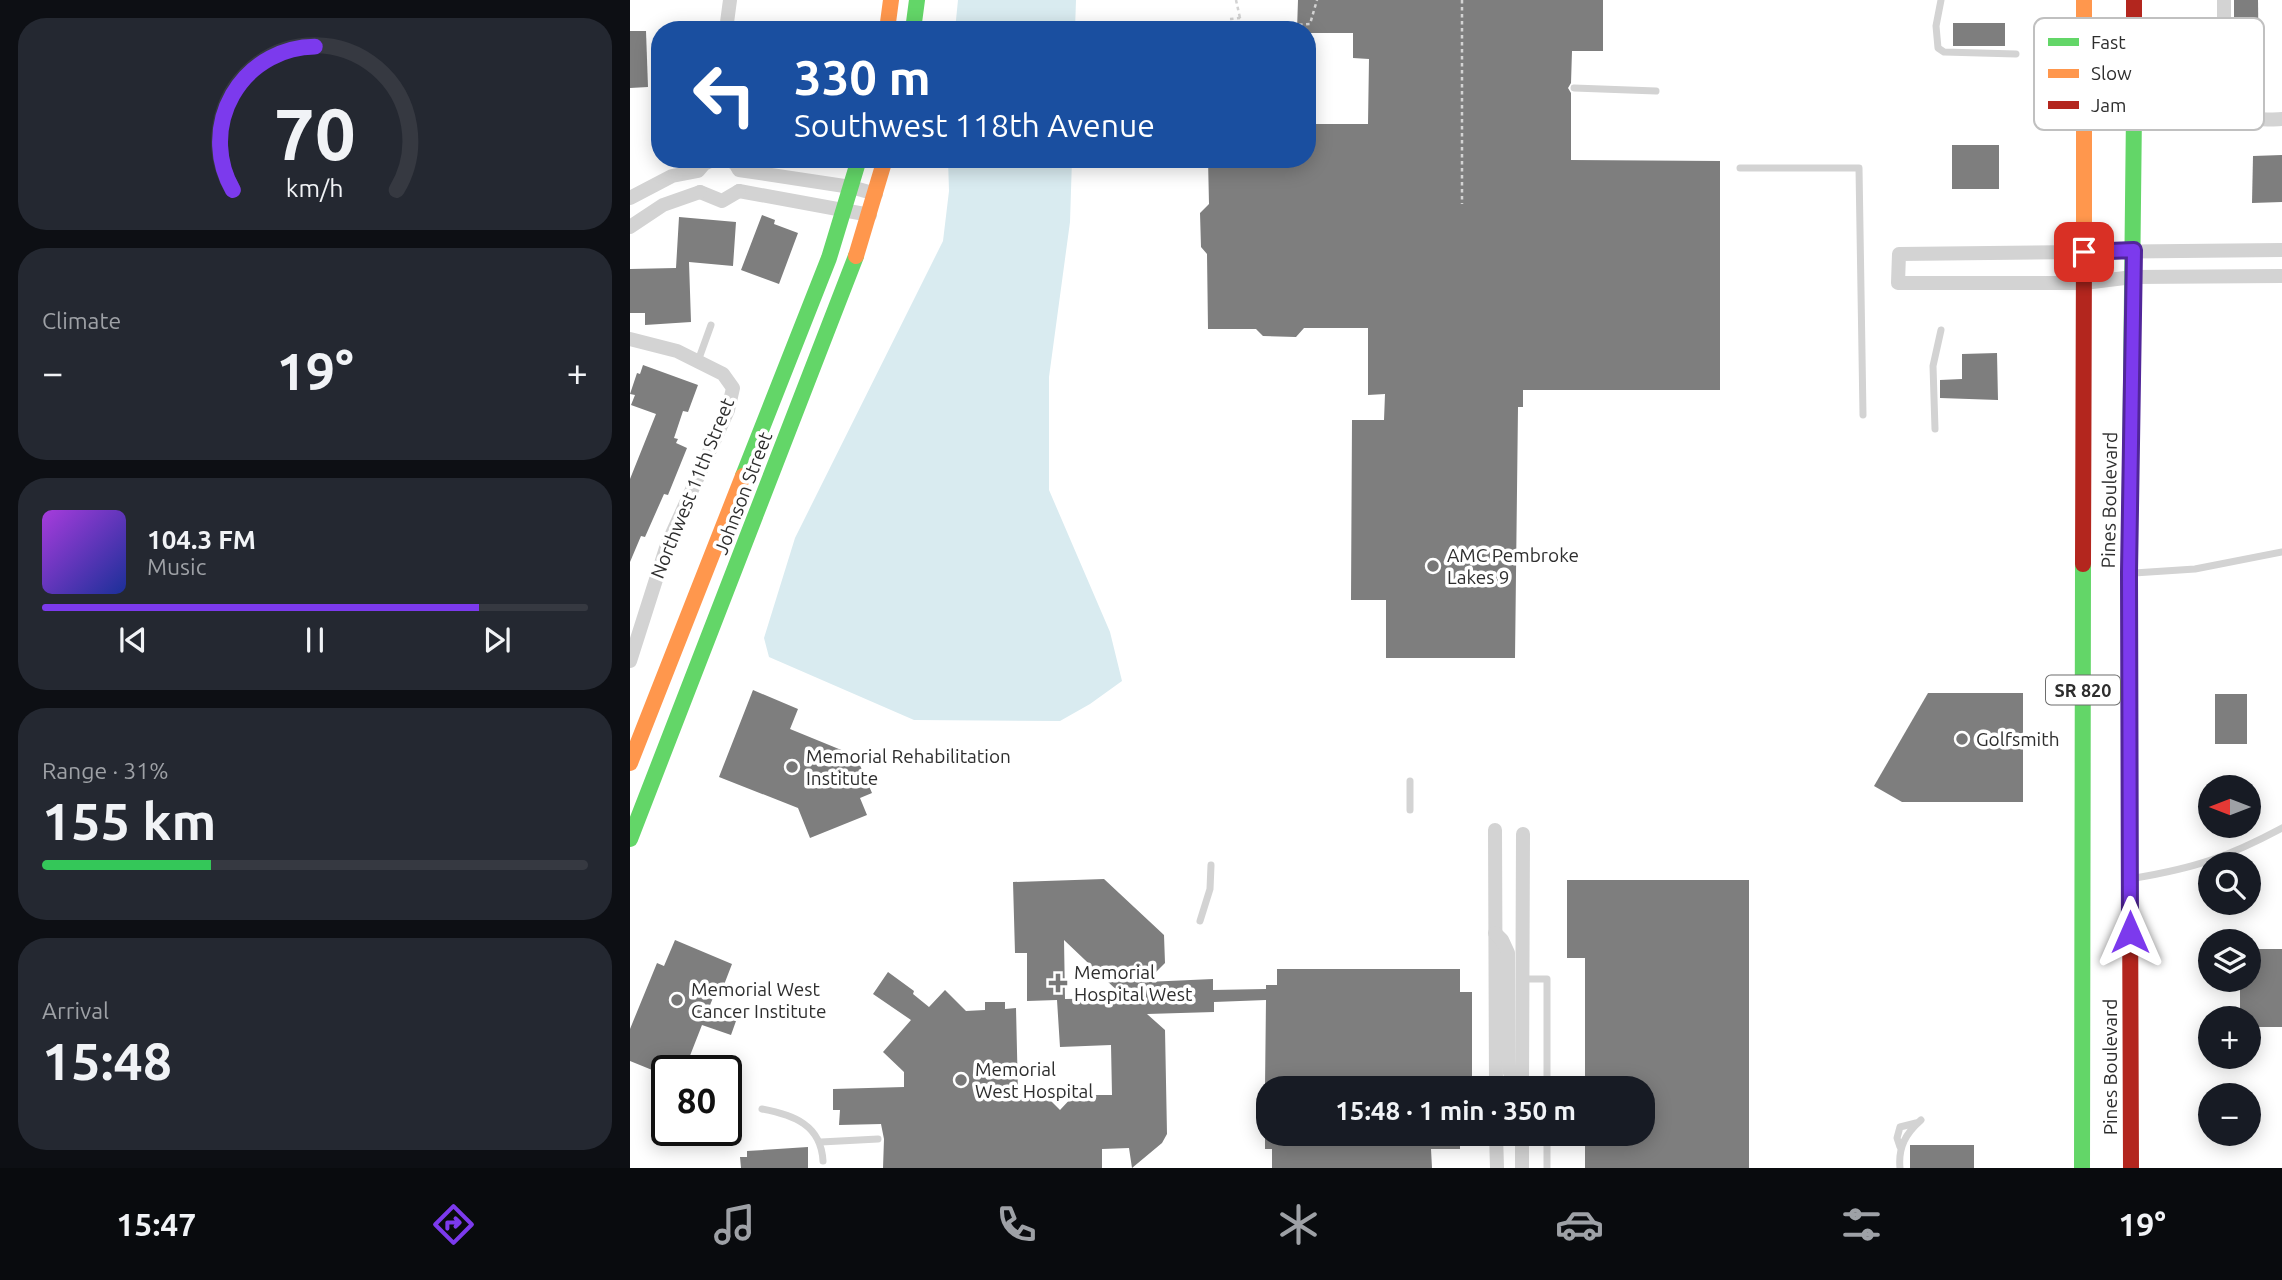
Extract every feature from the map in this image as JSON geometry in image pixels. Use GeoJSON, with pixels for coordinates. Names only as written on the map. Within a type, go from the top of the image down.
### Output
{"type":"FeatureCollection","features":[{"type":"Feature","properties":{"kind":"main road"},"geometry":{"type":"LineString","coordinates":[[888,21],[891,0]]}},
{"type":"Feature","properties":{"kind":"main road"},"geometry":{"type":"LineString","coordinates":[[914,21],[918,0]]}},
{"type":"Feature","properties":{"kind":"main road","name":"Pines Boulevard"},"geometry":{"type":"LineString","coordinates":[[2084,0],[2084,18]]}},
{"type":"Feature","properties":{"kind":"main road","name":"Pines Boulevard"},"geometry":{"type":"LineString","coordinates":[[2134,0],[2134,18]]}},
{"type":"Feature","properties":{"kind":"main road","name":"Pines Boulevard"},"geometry":{"type":"LineString","coordinates":[[2082,1168],[2084,130]]}},
{"type":"Feature","properties":{"kind":"main road","name":"Pines Boulevard"},"geometry":{"type":"LineString","coordinates":[[2131,1168],[2129,573],[2134,130]]}},
{"type":"Feature","properties":{"kind":"main road","name":"Johnson Street"},"geometry":{"type":"LineString","coordinates":[[630,763],[829,258],[856,168]]}},
{"type":"Feature","properties":{"kind":"main road","name":"Johnson Street"},"geometry":{"type":"LineString","coordinates":[[630,839],[850,276],[883,168]]}},
{"type":"Feature","properties":{"kind":"street"},"geometry":{"type":"LineString","coordinates":[[727,21],[730,0]]}},
{"type":"Feature","properties":{"kind":"street"},"geometry":{"type":"LineString","coordinates":[[2224,0],[2224,18]]}},
{"type":"Feature","properties":{"kind":"street"},"geometry":{"type":"LineString","coordinates":[[2264,120],[2282,119]]}},
{"type":"Feature","properties":{"kind":"street"},"geometry":{"type":"LineString","coordinates":[[630,198],[672,176],[698,171],[701,168]]}},
{"type":"Feature","properties":{"kind":"street"},"geometry":{"type":"LineString","coordinates":[[738,191],[739,170],[851,187],[876,194]]}},
{"type":"Feature","properties":{"kind":"street"},"geometry":{"type":"LineString","coordinates":[[698,171],[700,192],[706,197],[722,201],[738,191],[870,215]]}},
{"type":"Feature","properties":{"kind":"street"},"geometry":{"type":"LineString","coordinates":[[630,227],[663,205],[700,192]]}},
{"type":"Feature","properties":{"kind":"street"},"geometry":{"type":"LineString","coordinates":[[2282,250],[1899,254],[1898,283],[2084,283],[2133,277],[2282,276]]}},
{"type":"Feature","properties":{"kind":"street","name":"Northwest 11th Street"},"geometry":{"type":"LineString","coordinates":[[630,339],[654,343],[698,361],[723,374],[733,388],[728,411],[667,545],[630,661]]}},
{"type":"Feature","properties":{"kind":"street"},"geometry":{"type":"LineString","coordinates":[[1495,830],[1496,1076]]}},
{"type":"Feature","properties":{"kind":"street"},"geometry":{"type":"LineString","coordinates":[[1512,1076],[1508,1060],[1523,834]]}},
{"type":"Feature","properties":{"kind":"street"},"geometry":{"type":"LineString","coordinates":[[1495,933],[1508,953],[1515,980]]}},
{"type":"Feature","properties":{"kind":"street"},"geometry":{"type":"LineString","coordinates":[[1494,974],[1515,980]]}},
{"type":"Feature","properties":{"kind":"street"},"geometry":{"type":"LineString","coordinates":[[1496,1146],[1497,1168]]}},
{"type":"Feature","properties":{"kind":"street"},"geometry":{"type":"LineString","coordinates":[[1522,1146],[1522,1168]]}},
{"type":"Feature","properties":{"kind":"lane"},"geometry":{"type":"LineString","coordinates":[[1941,0],[1938,48],[1944,52],[2016,54]]}},
{"type":"Feature","properties":{"kind":"lane"},"geometry":{"type":"LineString","coordinates":[[1574,88],[1656,91]]}},
{"type":"Feature","properties":{"kind":"lane"},"geometry":{"type":"LineString","coordinates":[[1740,168],[1859,168],[1863,415]]}},
{"type":"Feature","properties":{"kind":"lane"},"geometry":{"type":"LineString","coordinates":[[698,361],[711,325]]}},
{"type":"Feature","properties":{"kind":"lane"},"geometry":{"type":"LineString","coordinates":[[1934,429],[1933,366],[1941,330]]}},
{"type":"Feature","properties":{"kind":"lane"},"geometry":{"type":"LineString","coordinates":[[2129,573],[2195,569],[2282,552]]}},
{"type":"Feature","properties":{"kind":"lane"},"geometry":{"type":"LineString","coordinates":[[1410,781],[1410,810]]}},
{"type":"Feature","properties":{"kind":"lane"},"geometry":{"type":"LineString","coordinates":[[2130,879],[2187,869],[2216,860],[2282,828]]}},
{"type":"Feature","properties":{"kind":"lane"},"geometry":{"type":"LineString","coordinates":[[1200,920],[1210,889],[1211,865]]}},
{"type":"Feature","properties":{"kind":"lane"},"geometry":{"type":"LineString","coordinates":[[1515,980],[1547,979],[1547,1076]]}},
{"type":"Feature","properties":{"kind":"lane"},"geometry":{"type":"LineString","coordinates":[[762,1109],[801,1122],[815,1132],[821,1142],[823,1161]]}},
{"type":"Feature","properties":{"kind":"lane"},"geometry":{"type":"LineString","coordinates":[[1900,1168],[1900,1147],[1919,1121]]}},
{"type":"Feature","properties":{"kind":"lane"},"geometry":{"type":"LineString","coordinates":[[821,1142],[878,1139]]}},
{"type":"Feature","properties":{"kind":"lane"},"geometry":{"type":"LineString","coordinates":[[1547,1146],[1547,1168]]}},
{"type":"Feature","properties":{"kind":"path"},"geometry":{"type":"LineString","coordinates":[[1236,0],[1241,21]]}},
{"type":"Feature","properties":{"kind":"path"},"geometry":{"type":"LineString","coordinates":[[1311,21],[1317,0]]}},
{"type":"Feature","properties":{"kind":"path"},"geometry":{"type":"LineString","coordinates":[[1462,0],[1462,204]]}},
{"type":"Feature","properties":{"kind":"path"},"geometry":{"type":"LineString","coordinates":[[1230,19],[1240,18]]}},
{"type":"Feature","properties":{"kind":"shaded area"},"geometry":{"type":"Polygon","coordinates":[[[958,0],[1076,0],[1075,21],[956,21],[958,0]]]}},
{"type":"Feature","properties":{"kind":"shaded area"},"geometry":{"type":"Polygon","coordinates":[[[948,168],[1072,168],[1070,222],[1049,377],[1049,490],[1110,632],[1122,681],[1060,721],[914,720],[769,657],[764,638],[795,538],[943,241],[949,191],[948,168]]]}},
{"type":"Feature","properties":{"kind":"building"},"geometry":{"type":"Polygon","coordinates":[[[1298,0],[1603,0],[1603,51],[1572,51],[1571,83],[1568,88],[1571,93],[1571,160],[1720,161],[1720,390],[1523,390],[1523,407],[1518,407],[1515,658],[1386,658],[1386,600],[1351,600],[1352,420],[1384,420],[1385,394],[1368,395],[1368,328],[1304,328],[1296,337],[1263,336],[1256,329],[1208,329],[1207,254],[1201,247],[1200,213],[1209,204],[1208,168],[1316,168],[1316,124],[1368,124],[1369,59],[1353,58],[1353,33],[1316,33],[1316,21],[1297,21],[1298,0]]]}},
{"type":"Feature","properties":{"kind":"building"},"geometry":{"type":"Polygon","coordinates":[[[2234,0],[2258,0],[2258,18],[2234,18],[2234,0]]]}},
{"type":"Feature","properties":{"kind":"building"},"geometry":{"type":"Polygon","coordinates":[[[1953,23],[2005,23],[2005,46],[1953,46],[1953,23]]]}},
{"type":"Feature","properties":{"kind":"building"},"geometry":{"type":"Polygon","coordinates":[[[630,31],[646,31],[648,87],[630,88],[630,31]]]}},
{"type":"Feature","properties":{"kind":"building"},"geometry":{"type":"Polygon","coordinates":[[[1952,145],[1999,145],[1999,189],[1952,189],[1952,145]]]}},
{"type":"Feature","properties":{"kind":"building"},"geometry":{"type":"Polygon","coordinates":[[[2282,155],[2282,202],[2252,203],[2253,156],[2282,155]]]}},
{"type":"Feature","properties":{"kind":"building"},"geometry":{"type":"Polygon","coordinates":[[[762,215],[775,220],[774,224],[798,233],[779,284],[741,270],[762,215]]]}},
{"type":"Feature","properties":{"kind":"building"},"geometry":{"type":"Polygon","coordinates":[[[679,217],[736,222],[733,266],[689,262],[691,322],[645,325],[645,313],[630,313],[630,269],[676,268],[679,217]]]}},
{"type":"Feature","properties":{"kind":"building"},"geometry":{"type":"Polygon","coordinates":[[[1997,353],[1998,400],[1940,398],[1940,380],[1962,379],[1962,354],[1997,353]]]}},
{"type":"Feature","properties":{"kind":"building"},"geometry":{"type":"Polygon","coordinates":[[[643,365],[698,385],[688,412],[683,411],[674,438],[678,439],[676,443],[687,448],[668,495],[664,494],[645,537],[641,536],[630,562],[630,479],[656,414],[631,405],[635,395],[630,394],[637,373],[640,374],[643,365]]]}},
{"type":"Feature","properties":{"kind":"building","name":"Memorial Rehabilitation Institute"},"geometry":{"type":"Polygon","coordinates":[[[753,690],[798,709],[790,729],[856,756],[872,793],[860,798],[867,815],[810,838],[798,808],[719,777],[753,690]]]}},
{"type":"Feature","properties":{"kind":"building","name":"Golfsmith"},"geometry":{"type":"Polygon","coordinates":[[[1928,693],[2023,693],[2023,802],[1902,802],[1874,786],[1928,693]]]}},
{"type":"Feature","properties":{"kind":"building"},"geometry":{"type":"Polygon","coordinates":[[[2215,694],[2247,694],[2247,744],[2215,744],[2215,694]]]}},
{"type":"Feature","properties":{"kind":"building"},"geometry":{"type":"Polygon","coordinates":[[[1104,879],[1164,935],[1165,963],[1146,982],[1213,979],[1213,990],[1266,989],[1266,985],[1277,985],[1277,969],[1460,969],[1460,992],[1472,992],[1472,1076],[1265,1076],[1266,1000],[1214,1002],[1214,1012],[1147,1014],[1165,1030],[1167,1134],[1162,1143],[1132,1168],[1129,1148],[1102,1149],[1102,1168],[883,1168],[884,1139],[881,1124],[839,1125],[840,1110],[833,1110],[833,1089],[904,1087],[904,1072],[883,1052],[911,1020],[873,994],[888,972],[914,991],[913,994],[929,1007],[945,990],[966,1011],[985,1010],[985,1002],[1005,1002],[1005,1009],[1016,1008],[1018,1094],[1036,1098],[1042,1092],[1060,1110],[1074,1095],[1112,1095],[1111,1045],[1060,1047],[1057,1000],[1027,1001],[1027,953],[1015,953],[1013,882],[1104,879]],[[1064,940],[1065,999],[1125,998],[1064,940]]]}},
{"type":"Feature","properties":{"kind":"building"},"geometry":{"type":"Polygon","coordinates":[[[1567,880],[1749,880],[1749,1168],[1585,1168],[1585,1146],[1655,1146],[1655,1076],[1585,1076],[1585,958],[1567,958],[1567,880]]]}},
{"type":"Feature","properties":{"kind":"building","name":"Memorial West Cancer Institute"},"geometry":{"type":"Polygon","coordinates":[[[675,940],[732,964],[722,990],[717,988],[708,1010],[736,1021],[731,1035],[702,1025],[690,1055],[651,1055],[651,1070],[630,1061],[630,1029],[657,963],[664,966],[675,940]]]}},
{"type":"Feature","properties":{"kind":"building"},"geometry":{"type":"Polygon","coordinates":[[[2261,949],[2282,949],[2282,1027],[2261,1027],[2261,1006],[2240,1006],[2240,992],[2261,992],[2261,949]]]}},
{"type":"Feature","properties":{"kind":"building"},"geometry":{"type":"Polygon","coordinates":[[[1910,1145],[1974,1145],[1974,1168],[1910,1168],[1910,1145]]]}},
{"type":"Feature","properties":{"kind":"building"},"geometry":{"type":"Polygon","coordinates":[[[1265,1146],[1460,1146],[1460,1149],[1431,1149],[1432,1168],[1272,1168],[1272,1149],[1265,1149],[1265,1146]]]}},
{"type":"Feature","properties":{"kind":"building"},"geometry":{"type":"Polygon","coordinates":[[[808,1147],[808,1168],[741,1168],[740,1157],[747,1157],[747,1151],[808,1147]]]}},
{"type":"Feature","properties":{"kind":"traffic: fast"},"geometry":{"type":"LineString","coordinates":[[914,21],[917,0]]}},
{"type":"Feature","properties":{"kind":"traffic: fast"},"geometry":{"type":"LineString","coordinates":[[2129,562],[2134,130]]}},
{"type":"Feature","properties":{"kind":"traffic: fast"},"geometry":{"type":"LineString","coordinates":[[743,476],[829,258],[856,168]]}},
{"type":"Feature","properties":{"kind":"traffic: fast"},"geometry":{"type":"LineString","coordinates":[[630,839],[856,256]]}},
{"type":"Feature","properties":{"kind":"traffic: fast"},"geometry":{"type":"LineString","coordinates":[[2082,1168],[2083,564]]}},
{"type":"Feature","properties":{"kind":"traffic: slow"},"geometry":{"type":"LineString","coordinates":[[888,21],[891,0]]}},
{"type":"Feature","properties":{"kind":"traffic: slow"},"geometry":{"type":"LineString","coordinates":[[2084,0],[2084,18]]}},
{"type":"Feature","properties":{"kind":"traffic: slow"},"geometry":{"type":"LineString","coordinates":[[2084,130],[2084,248]]}},
{"type":"Feature","properties":{"kind":"traffic: slow"},"geometry":{"type":"LineString","coordinates":[[856,256],[882,168]]}},
{"type":"Feature","properties":{"kind":"traffic: slow"},"geometry":{"type":"LineString","coordinates":[[630,763],[743,476]]}},
{"type":"Feature","properties":{"kind":"traffic: slow"},"geometry":{"type":"LineString","coordinates":[[2129,562],[2130,883]]}},
{"type":"Feature","properties":{"kind":"traffic: jam"},"geometry":{"type":"LineString","coordinates":[[2134,0],[2134,18]]}},
{"type":"Feature","properties":{"kind":"traffic: jam"},"geometry":{"type":"LineString","coordinates":[[2083,564],[2084,248]]}},
{"type":"Feature","properties":{"kind":"traffic: jam"},"geometry":{"type":"LineString","coordinates":[[2130,883],[2131,1168]]}},
{"type":"Feature","properties":{"kind":"place","name":"AMC Pembroke Lakes 9"},"geometry":{"type":"Point","coordinates":[1433,566]}},
{"type":"Feature","properties":{"kind":"place","name":"Golfsmith"},"geometry":{"type":"Point","coordinates":[1962,739]}},
{"type":"Feature","properties":{"kind":"place","name":"Memorial Rehabilitation Institute"},"geometry":{"type":"Point","coordinates":[792,767]}},
{"type":"Feature","properties":{"kind":"place","name":"Memorial Hospital West"},"geometry":{"type":"Point","coordinates":[1058,983]}},
{"type":"Feature","properties":{"kind":"place","name":"Memorial West Cancer Institute"},"geometry":{"type":"Point","coordinates":[677,1000]}},
{"type":"Feature","properties":{"kind":"place","name":"Memorial West Hospital"},"geometry":{"type":"Point","coordinates":[961,1080]}},
{"type":"Feature","properties":{"kind":"route"},"geometry":{"type":"LineString","coordinates":[[2084,252],[2134,250],[2129,573],[2130,932]]}}]}
